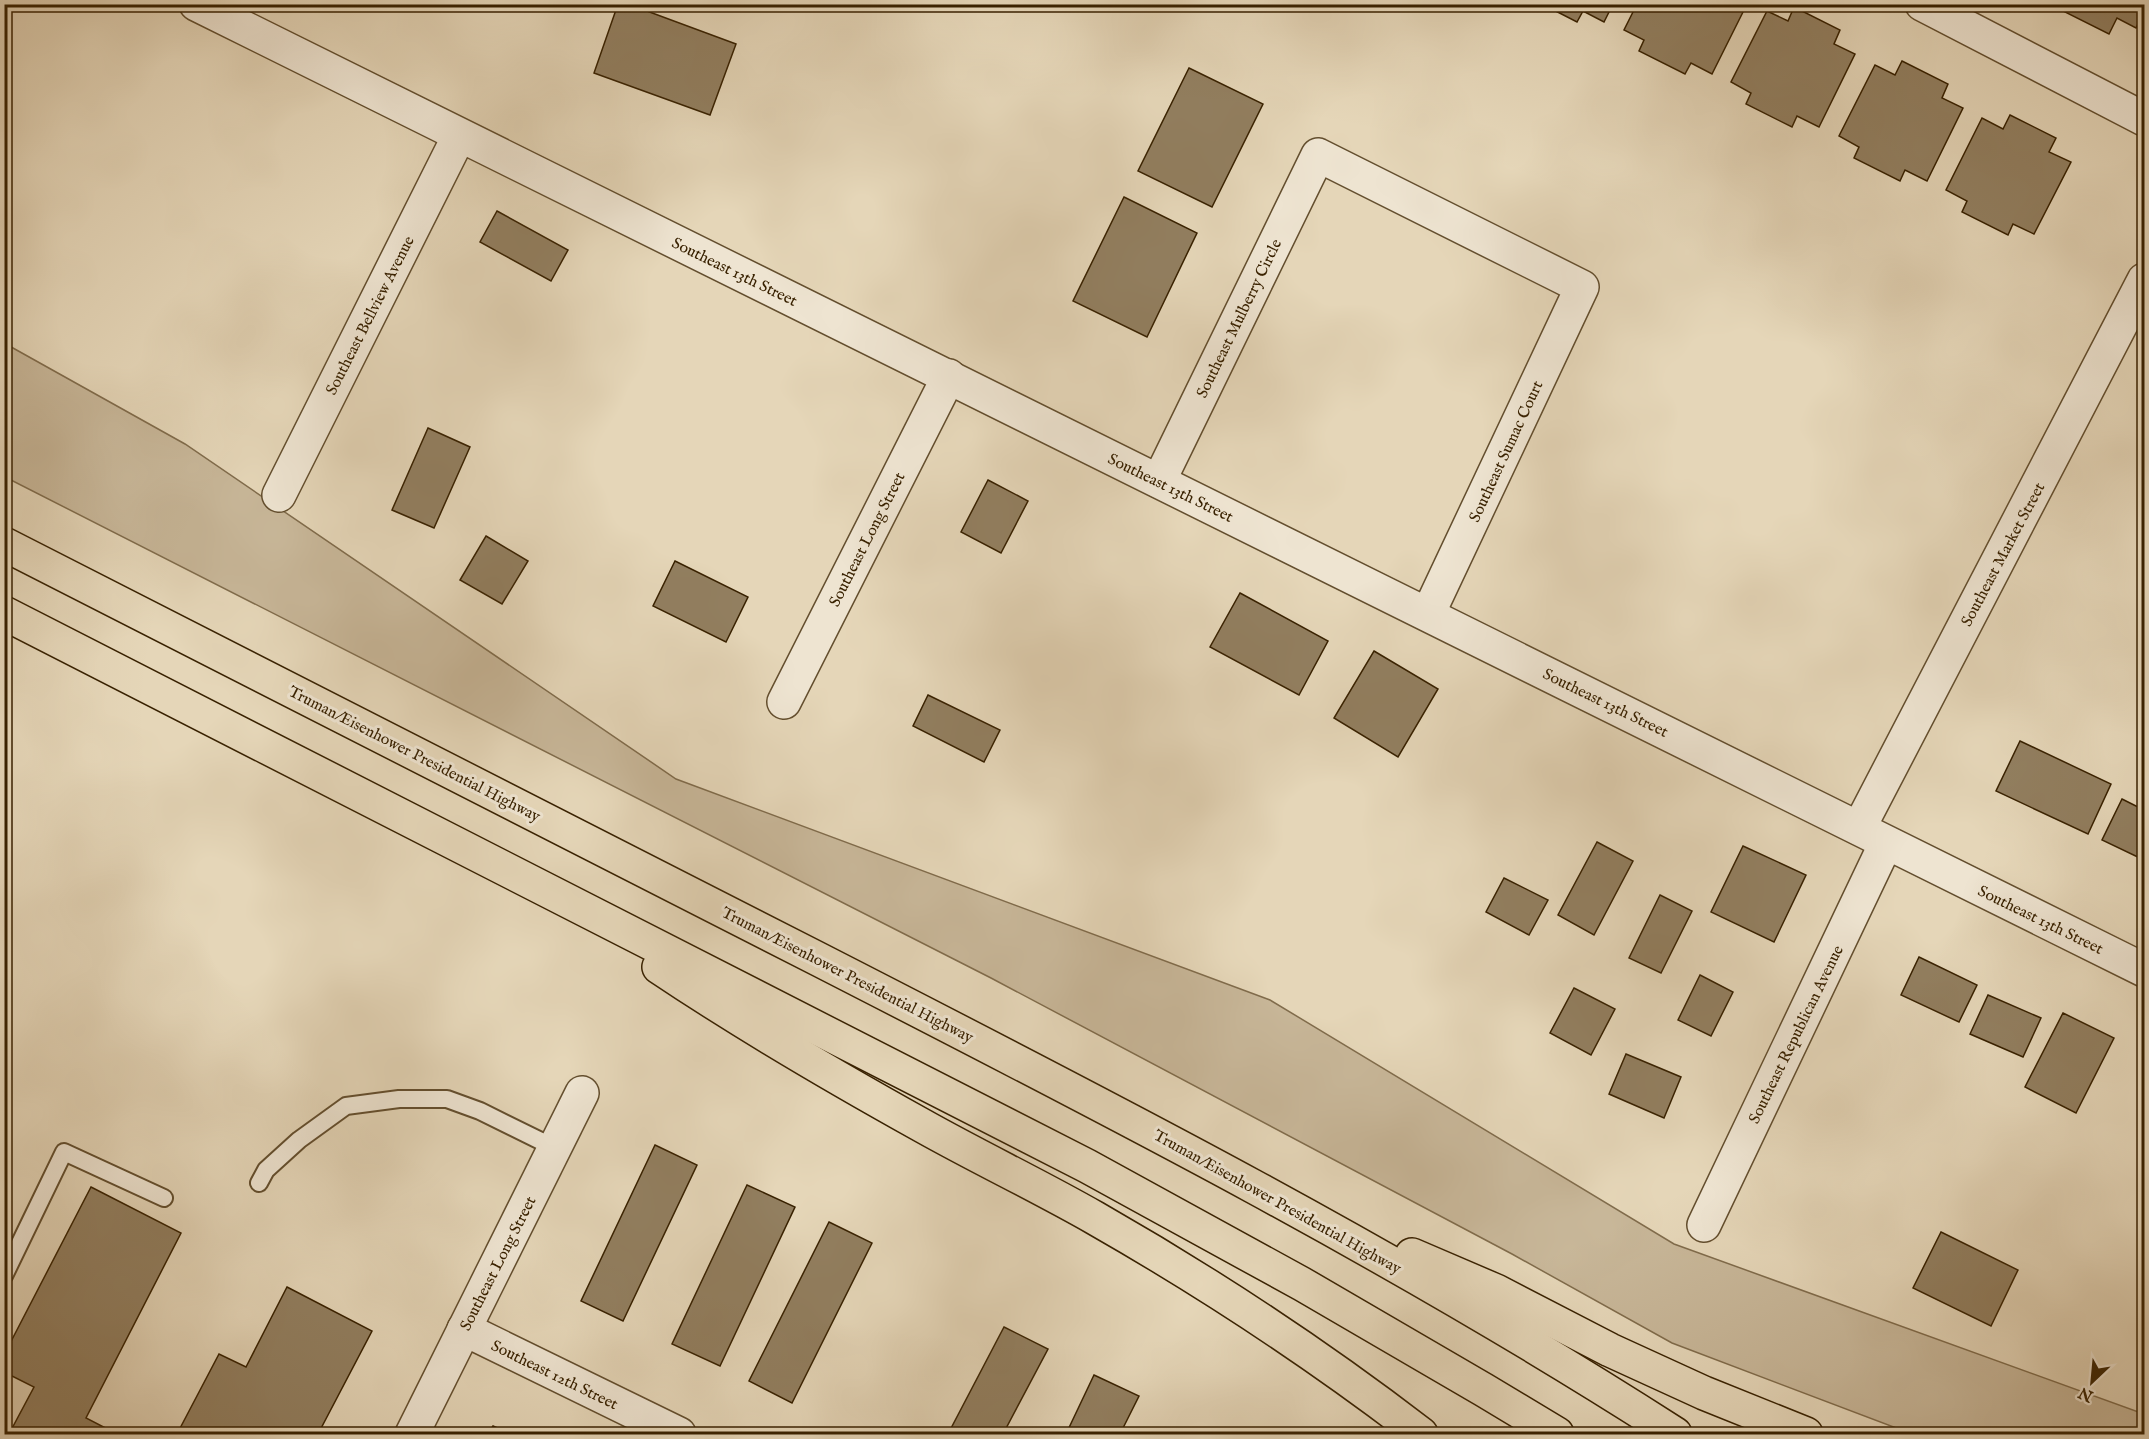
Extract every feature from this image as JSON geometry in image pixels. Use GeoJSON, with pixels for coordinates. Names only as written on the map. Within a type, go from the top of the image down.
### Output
{"type":"FeatureCollection","features":[{"type":"Feature","properties":{"kind":"highway","name":"Truman/Eisenhower Presidential Highway"},"geometry":{"type":"LineString","coordinates":[[4,544],[1064,1085],[1270,1195],[1453,1299],[1675,1434]]}},
{"type":"Feature","properties":{"kind":"highway"},"geometry":{"type":"LineString","coordinates":[[4,613],[1087,1166],[1302,1284],[1557,1434]]}},
{"type":"Feature","properties":{"kind":"highway"},"geometry":{"type":"LineString","coordinates":[[527,879],[729,1014],[924,1126],[1096,1218],[1217,1291],[1372,1397],[1421,1434]]}},
{"type":"Feature","properties":{"kind":"highway"},"geometry":{"type":"LineString","coordinates":[[1270,1195],[1496,1291],[1610,1350],[1704,1393],[1806,1434]]}},
{"type":"Feature","properties":{"kind":"street","name":"Southeast 13th Street"},"geometry":{"type":"LineString","coordinates":[[196,4],[2145,970]]}},
{"type":"Feature","properties":{"kind":"street"},"geometry":{"type":"LineString","coordinates":[[1922,4],[2145,119]]}},
{"type":"Feature","properties":{"kind":"street","name":"Southeast Bellview Avenue"},"geometry":{"type":"LineString","coordinates":[[279,495],[459,136]]}},
{"type":"Feature","properties":{"kind":"street","name":"Southeast Sumac Court"},"geometry":{"type":"LineString","coordinates":[[1318,155],[1582,287],[1428,614]]}},
{"type":"Feature","properties":{"kind":"street","name":"Southeast Mulberry Circle"},"geometry":{"type":"LineString","coordinates":[[1159,481],[1318,155]]}},
{"type":"Feature","properties":{"kind":"street","name":"Southeast Market Street"},"geometry":{"type":"LineString","coordinates":[[1873,835],[2145,280]]}},
{"type":"Feature","properties":{"kind":"street","name":"Southeast Long Street"},"geometry":{"type":"LineString","coordinates":[[784,702],[949,376]]}},
{"type":"Feature","properties":{"kind":"street","name":"Southeast Republican Avenue"},"geometry":{"type":"LineString","coordinates":[[1704,1225],[1873,835]]}},
{"type":"Feature","properties":{"kind":"street","name":"Southeast Long Street"},"geometry":{"type":"LineString","coordinates":[[412,1434],[582,1092]]}},
{"type":"Feature","properties":{"kind":"street","name":"Southeast 12th Street"},"geometry":{"type":"LineString","coordinates":[[464,1329],[679,1434]]}},
{"type":"Feature","properties":{"kind":"lane"},"geometry":{"type":"LineString","coordinates":[[259,1183],[266,1170],[299,1140],[346,1106],[399,1099],[447,1099],[480,1111],[555,1148]]}},
{"type":"Feature","properties":{"kind":"lane"},"geometry":{"type":"LineString","coordinates":[[4,1276],[64,1152],[164,1198]]}},
{"type":"Feature","properties":{"kind":"shaded area"},"geometry":{"type":"Polygon","coordinates":[[[4,343],[185,444],[676,779],[1270,1000],[1674,1244],[2144,1414],[2144,1434],[1912,1434],[1672,1343],[1512,1254],[991,978],[5,477],[4,343]]]}},
{"type":"Feature","properties":{"kind":"building"},"geometry":{"type":"Polygon","coordinates":[[[618,4],[628,4],[736,44],[710,115],[594,73],[618,4]]]}},
{"type":"Feature","properties":{"kind":"building"},"geometry":{"type":"Polygon","coordinates":[[[1542,4],[1613,4],[1604,22],[1583,11],[1577,22],[1542,4]]]}},
{"type":"Feature","properties":{"kind":"building"},"geometry":{"type":"Polygon","coordinates":[[[1637,4],[1747,4],[1712,74],[1691,63],[1685,74],[1639,51],[1644,40],[1624,30],[1637,4]]]}},
{"type":"Feature","properties":{"kind":"building"},"geometry":{"type":"Polygon","coordinates":[[[2064,4],[2144,4],[2144,11],[2136,28],[2117,18],[2109,34],[2061,10],[2064,4]]]}},
{"type":"Feature","properties":{"kind":"building"},"geometry":{"type":"Polygon","coordinates":[[[1794,7],[1840,30],[1834,44],[1855,54],[1819,127],[1797,116],[1792,127],[1746,104],[1751,93],[1731,82],[1767,11],[1788,21],[1794,7]]]}},
{"type":"Feature","properties":{"kind":"building"},"geometry":{"type":"Polygon","coordinates":[[[1902,61],[1948,84],[1942,98],[1963,108],[1927,181],[1905,170],[1900,181],[1854,158],[1859,147],[1839,136],[1875,65],[1895,75],[1902,61]]]}},
{"type":"Feature","properties":{"kind":"building"},"geometry":{"type":"Polygon","coordinates":[[[1189,68],[1263,104],[1212,207],[1138,171],[1189,68]]]}},
{"type":"Feature","properties":{"kind":"building"},"geometry":{"type":"Polygon","coordinates":[[[2010,115],[2056,138],[2049,152],[2071,162],[2034,234],[2013,224],[2008,235],[1962,212],[1967,201],[1946,190],[1982,118],[2003,129],[2010,115]]]}},
{"type":"Feature","properties":{"kind":"building"},"geometry":{"type":"Polygon","coordinates":[[[1124,197],[1197,233],[1147,337],[1073,301],[1124,197]]]}},
{"type":"Feature","properties":{"kind":"building"},"geometry":{"type":"Polygon","coordinates":[[[497,211],[568,250],[551,281],[480,242],[497,211]]]}},
{"type":"Feature","properties":{"kind":"building"},"geometry":{"type":"Polygon","coordinates":[[[428,428],[470,447],[434,528],[392,510],[428,428]]]}},
{"type":"Feature","properties":{"kind":"building"},"geometry":{"type":"Polygon","coordinates":[[[988,480],[1028,501],[1001,553],[961,532],[988,480]]]}},
{"type":"Feature","properties":{"kind":"building"},"geometry":{"type":"Polygon","coordinates":[[[486,536],[528,561],[502,604],[460,580],[486,536]]]}},
{"type":"Feature","properties":{"kind":"building"},"geometry":{"type":"Polygon","coordinates":[[[675,561],[748,597],[726,642],[653,606],[675,561]]]}},
{"type":"Feature","properties":{"kind":"building"},"geometry":{"type":"Polygon","coordinates":[[[1240,593],[1328,641],[1299,695],[1210,647],[1240,593]]]}},
{"type":"Feature","properties":{"kind":"building"},"geometry":{"type":"Polygon","coordinates":[[[1374,651],[1438,689],[1398,757],[1334,718],[1374,651]]]}},
{"type":"Feature","properties":{"kind":"building"},"geometry":{"type":"Polygon","coordinates":[[[928,695],[1000,730],[984,762],[913,726],[928,695]]]}},
{"type":"Feature","properties":{"kind":"building"},"geometry":{"type":"Polygon","coordinates":[[[2020,741],[2111,784],[2088,834],[1996,791],[2020,741]]]}},
{"type":"Feature","properties":{"kind":"building"},"geometry":{"type":"Polygon","coordinates":[[[2122,799],[2144,810],[2144,860],[2102,840],[2122,799]]]}},
{"type":"Feature","properties":{"kind":"building"},"geometry":{"type":"Polygon","coordinates":[[[1597,842],[1633,861],[1594,935],[1558,915],[1597,842]]]}},
{"type":"Feature","properties":{"kind":"building"},"geometry":{"type":"Polygon","coordinates":[[[1743,846],[1806,875],[1774,942],[1711,912],[1743,846]]]}},
{"type":"Feature","properties":{"kind":"building"},"geometry":{"type":"Polygon","coordinates":[[[1504,878],[1548,900],[1529,935],[1486,912],[1504,878]]]}},
{"type":"Feature","properties":{"kind":"building"},"geometry":{"type":"Polygon","coordinates":[[[1660,895],[1692,911],[1661,973],[1629,958],[1660,895]]]}},
{"type":"Feature","properties":{"kind":"building"},"geometry":{"type":"Polygon","coordinates":[[[1919,957],[1977,985],[1959,1022],[1901,995],[1919,957]]]}},
{"type":"Feature","properties":{"kind":"building"},"geometry":{"type":"Polygon","coordinates":[[[1700,975],[1733,992],[1711,1036],[1678,1020],[1700,975]]]}},
{"type":"Feature","properties":{"kind":"building"},"geometry":{"type":"Polygon","coordinates":[[[1574,988],[1615,1009],[1591,1055],[1550,1033],[1574,988]]]}},
{"type":"Feature","properties":{"kind":"building"},"geometry":{"type":"Polygon","coordinates":[[[1988,995],[2041,1018],[2023,1057],[1970,1034],[1988,995]]]}},
{"type":"Feature","properties":{"kind":"building"},"geometry":{"type":"Polygon","coordinates":[[[2063,1013],[2114,1038],[2076,1113],[2025,1087],[2063,1013]]]}},
{"type":"Feature","properties":{"kind":"building"},"geometry":{"type":"Polygon","coordinates":[[[1626,1054],[1681,1077],[1664,1118],[1609,1094],[1626,1054]]]}},
{"type":"Feature","properties":{"kind":"building"},"geometry":{"type":"Polygon","coordinates":[[[655,1145],[697,1165],[623,1321],[581,1301],[655,1145]]]}},
{"type":"Feature","properties":{"kind":"building"},"geometry":{"type":"Polygon","coordinates":[[[747,1185],[795,1207],[720,1366],[672,1344],[747,1185]]]}},
{"type":"Feature","properties":{"kind":"building"},"geometry":{"type":"Polygon","coordinates":[[[91,1187],[181,1233],[86,1418],[117,1434],[9,1434],[34,1387],[4,1372],[4,1355],[91,1187]]]}},
{"type":"Feature","properties":{"kind":"building"},"geometry":{"type":"Polygon","coordinates":[[[829,1222],[872,1243],[792,1403],[749,1381],[829,1222]]]}},
{"type":"Feature","properties":{"kind":"building"},"geometry":{"type":"Polygon","coordinates":[[[1941,1232],[2018,1270],[1991,1326],[1913,1288],[1941,1232]]]}},
{"type":"Feature","properties":{"kind":"building"},"geometry":{"type":"Polygon","coordinates":[[[287,1287],[372,1331],[318,1434],[177,1434],[219,1354],[246,1367],[287,1287]]]}},
{"type":"Feature","properties":{"kind":"building"},"geometry":{"type":"Polygon","coordinates":[[[1004,1327],[1048,1349],[1003,1434],[948,1434],[1004,1327]]]}},
{"type":"Feature","properties":{"kind":"building"},"geometry":{"type":"Polygon","coordinates":[[[1094,1375],[1139,1396],[1120,1434],[1066,1434],[1094,1375]]]}},
{"type":"Feature","properties":{"kind":"building"},"geometry":{"type":"Polygon","coordinates":[[[493,1426],[511,1434],[488,1434],[493,1426]]]}}]}
